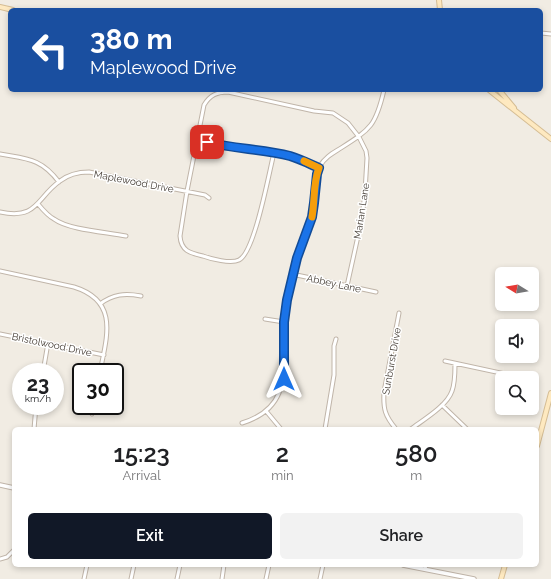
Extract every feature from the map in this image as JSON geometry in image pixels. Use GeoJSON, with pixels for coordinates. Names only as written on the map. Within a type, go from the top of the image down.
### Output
{"type":"FeatureCollection","features":[{"type":"Feature","properties":{"kind":"main road"},"geometry":{"type":"LineString","coordinates":[[492,92],[551,139]]}},
{"type":"Feature","properties":{"kind":"main road"},"geometry":{"type":"LineString","coordinates":[[501,92],[518,112]]}},
{"type":"Feature","properties":{"kind":"main road"},"geometry":{"type":"LineString","coordinates":[[539,436],[551,393]]}},
{"type":"Feature","properties":{"kind":"main road"},"geometry":{"type":"LineString","coordinates":[[501,579],[504,567]]}},
{"type":"Feature","properties":{"kind":"street","name":"Marian Lane"},"geometry":{"type":"LineString","coordinates":[[197,140],[204,105],[212,95],[217,93],[228,92],[333,113],[348,123],[359,137],[366,150],[367,158],[366,185],[362,218],[347,286]]}},
{"type":"Feature","properties":{"kind":"street"},"geometry":{"type":"LineString","coordinates":[[242,423],[252,420],[266,411],[276,399],[284,379],[284,322],[292,274],[312,217],[319,168],[330,155],[359,137],[373,124],[378,116],[384,92]]}},
{"type":"Feature","properties":{"kind":"street"},"geometry":{"type":"LineString","coordinates":[[274,153],[259,218],[247,252],[239,260],[226,261],[208,258],[192,253],[183,247],[180,242],[180,236],[197,140],[222,146],[274,153],[289,156],[319,168]]}},
{"type":"Feature","properties":{"kind":"street"},"geometry":{"type":"LineString","coordinates":[[0,154],[38,162],[52,173],[59,182]]}},
{"type":"Feature","properties":{"kind":"street","name":"Maplewood Drive"},"geometry":{"type":"LineString","coordinates":[[0,212],[9,214],[27,211],[38,204],[59,182],[73,174],[90,172],[187,191],[205,195],[209,198]]}},
{"type":"Feature","properties":{"kind":"street"},"geometry":{"type":"LineString","coordinates":[[38,204],[53,219],[60,223],[126,236]]}},
{"type":"Feature","properties":{"kind":"street"},"geometry":{"type":"LineString","coordinates":[[0,271],[74,286],[93,296],[100,304],[108,322],[107,338],[102,363]]}},
{"type":"Feature","properties":{"kind":"street","name":"Abbey Lane"},"geometry":{"type":"LineString","coordinates":[[292,274],[376,292]]}},
{"type":"Feature","properties":{"kind":"street"},"geometry":{"type":"LineString","coordinates":[[100,304],[109,298],[122,294],[140,296]]}},
{"type":"Feature","properties":{"kind":"street","name":"Sunburst Drive"},"geometry":{"type":"LineString","coordinates":[[394,427],[387,418],[383,404],[399,313]]}},
{"type":"Feature","properties":{"kind":"street"},"geometry":{"type":"LineString","coordinates":[[265,319],[284,322]]}},
{"type":"Feature","properties":{"kind":"street","name":"Bristolwood Drive"},"geometry":{"type":"LineString","coordinates":[[0,334],[104,355]]}},
{"type":"Feature","properties":{"kind":"street"},"geometry":{"type":"LineString","coordinates":[[325,427],[334,375],[334,346],[336,338]]}},
{"type":"Feature","properties":{"kind":"street"},"geometry":{"type":"LineString","coordinates":[[45,363],[48,343]]}},
{"type":"Feature","properties":{"kind":"street"},"geometry":{"type":"LineString","coordinates":[[445,361],[495,372]]}},
{"type":"Feature","properties":{"kind":"street"},"geometry":{"type":"LineString","coordinates":[[414,427],[442,405],[452,392],[455,364]]}},
{"type":"Feature","properties":{"kind":"street"},"geometry":{"type":"LineString","coordinates":[[442,405],[465,427]]}},
{"type":"Feature","properties":{"kind":"street"},"geometry":{"type":"LineString","coordinates":[[266,411],[279,427]]}},
{"type":"Feature","properties":{"kind":"street"},"geometry":{"type":"LineString","coordinates":[[34,427],[35,415]]}},
{"type":"Feature","properties":{"kind":"street"},"geometry":{"type":"LineString","coordinates":[[0,486],[12,488]]}},
{"type":"Feature","properties":{"kind":"street"},"geometry":{"type":"LineString","coordinates":[[0,559],[7,557],[12,552]]}},
{"type":"Feature","properties":{"kind":"street"},"geometry":{"type":"LineString","coordinates":[[84,579],[87,567]]}},
{"type":"Feature","properties":{"kind":"street"},"geometry":{"type":"LineString","coordinates":[[131,579],[134,567]]}},
{"type":"Feature","properties":{"kind":"street"},"geometry":{"type":"LineString","coordinates":[[177,579],[180,567]]}},
{"type":"Feature","properties":{"kind":"street"},"geometry":{"type":"LineString","coordinates":[[222,579],[224,567]]}},
{"type":"Feature","properties":{"kind":"street"},"geometry":{"type":"LineString","coordinates":[[266,579],[269,567]]}},
{"type":"Feature","properties":{"kind":"street"},"geometry":{"type":"LineString","coordinates":[[320,579],[323,567]]}},
{"type":"Feature","properties":{"kind":"street"},"geometry":{"type":"LineString","coordinates":[[420,567],[426,567],[474,579]]}},
{"type":"Feature","properties":{"kind":"slow traffic"},"geometry":{"type":"LineString","coordinates":[[304,161],[319,168],[312,217]]}},
{"type":"Feature","properties":{"kind":"route"},"geometry":{"type":"LineString","coordinates":[[207,142],[222,146],[289,156],[319,168],[312,217],[292,274],[287,300],[284,322],[284,379]]}}]}
